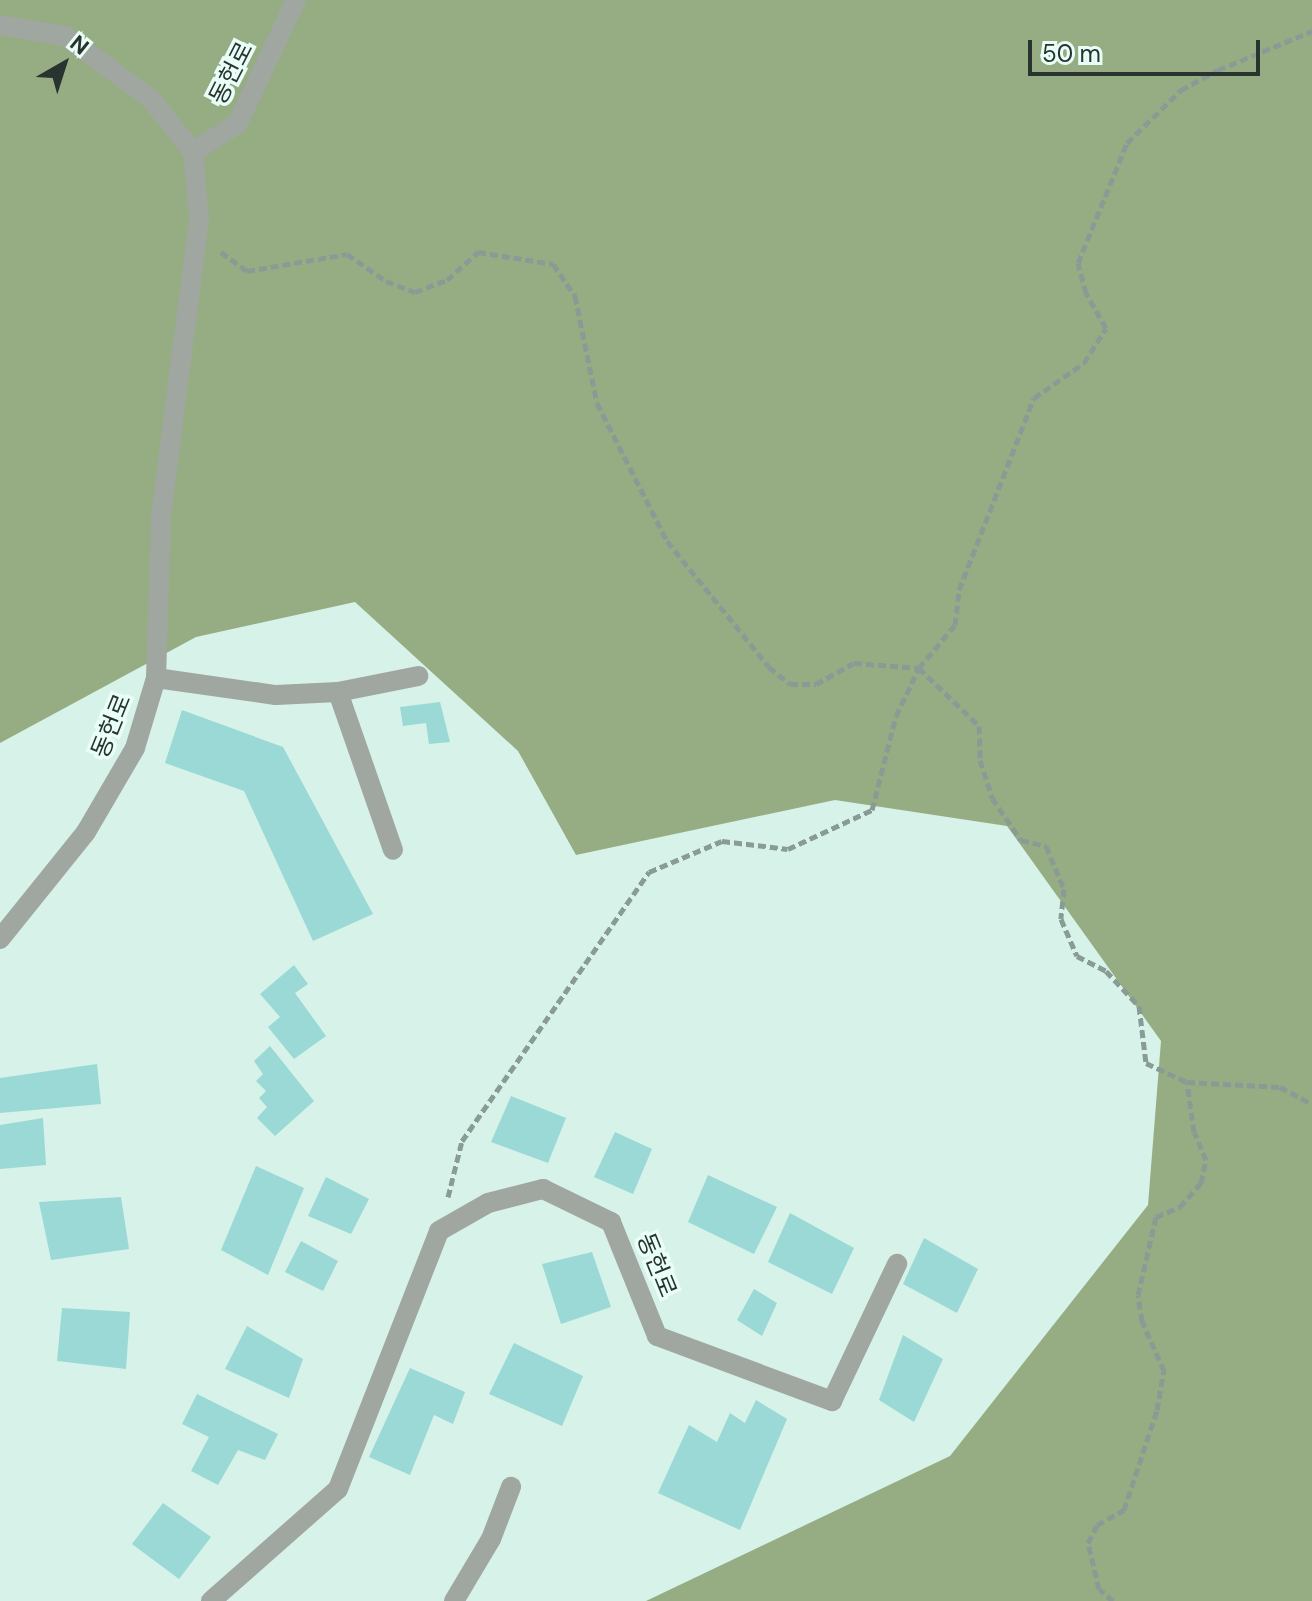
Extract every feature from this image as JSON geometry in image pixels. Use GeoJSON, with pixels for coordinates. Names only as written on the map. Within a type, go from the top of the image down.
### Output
{"type":"FeatureCollection","features":[{"type":"Feature","properties":{"kind":"street","name":"동헌로"},"geometry":{"type":"LineString","coordinates":[[193,152],[238,123],[296,0]]}},
{"type":"Feature","properties":{"kind":"street"},"geometry":{"type":"LineString","coordinates":[[0,25],[65,36],[151,99],[193,152],[199,220],[161,516],[156,678]]}},
{"type":"Feature","properties":{"kind":"street","name":"동헌로"},"geometry":{"type":"LineString","coordinates":[[0,939],[86,832],[135,748],[156,678],[276,695],[338,692],[418,676]]}},
{"type":"Feature","properties":{"kind":"street"},"geometry":{"type":"LineString","coordinates":[[338,692],[393,850]]}},
{"type":"Feature","properties":{"kind":"street","name":"동헌로"},"geometry":{"type":"LineString","coordinates":[[439,1231],[488,1203],[543,1189],[611,1222],[657,1336],[832,1401],[897,1264]]}},
{"type":"Feature","properties":{"kind":"street"},"geometry":{"type":"LineString","coordinates":[[211,1601],[338,1489],[439,1231]]}},
{"type":"Feature","properties":{"kind":"street"},"geometry":{"type":"LineString","coordinates":[[454,1601],[491,1539],[511,1487]]}},
{"type":"Feature","properties":{"kind":"path"},"geometry":{"type":"LineString","coordinates":[[439,1231],[462,1141],[631,892],[649,872],[722,841],[788,849],[872,810],[896,716],[919,668],[955,625],[959,590],[1034,398],[1084,363],[1106,328],[1086,293],[1078,263],[1127,143],[1181,90],[1312,31]]}},
{"type":"Feature","properties":{"kind":"path"},"geometry":{"type":"LineString","coordinates":[[199,220],[222,254],[247,271],[347,254],[386,281],[415,292],[447,280],[478,252],[553,264],[575,296],[597,403],[667,541],[769,667],[790,684],[816,684],[854,663],[919,668],[979,726],[980,760],[992,798],[1021,840],[1046,846],[1064,889],[1061,919],[1077,956],[1106,971],[1139,1006],[1146,1063],[1187,1082],[1280,1087],[1312,1104]]}},
{"type":"Feature","properties":{"kind":"path"},"geometry":{"type":"LineString","coordinates":[[1113,1601],[1099,1589],[1088,1543],[1097,1525],[1124,1510],[1157,1410],[1164,1371],[1142,1321],[1138,1295],[1156,1217],[1180,1207],[1201,1183],[1206,1160],[1194,1132],[1187,1082]]}},
{"type":"Feature","properties":{"kind":"green space"},"geometry":{"type":"Polygon","coordinates":[[[0,0],[1312,0],[1312,1601],[646,1601],[950,1456],[1148,1205],[1161,1041],[1007,826],[835,800],[576,855],[518,751],[355,602],[196,637],[0,743],[0,0]]]}},
{"type":"Feature","properties":{"kind":"building"},"geometry":{"type":"Polygon","coordinates":[[[440,702],[450,742],[429,744],[426,723],[403,726],[400,707],[440,702]]]}},
{"type":"Feature","properties":{"kind":"building"},"geometry":{"type":"Polygon","coordinates":[[[182,710],[283,747],[373,914],[313,941],[244,791],[165,763],[182,710]]]}},
{"type":"Feature","properties":{"kind":"building"},"geometry":{"type":"Polygon","coordinates":[[[294,965],[308,984],[295,993],[326,1036],[294,1059],[268,1027],[280,1017],[260,994],[294,965]]]}},
{"type":"Feature","properties":{"kind":"building"},"geometry":{"type":"Polygon","coordinates":[[[270,1046],[314,1101],[275,1136],[257,1118],[267,1107],[259,1098],[266,1091],[256,1081],[263,1074],[254,1061],[270,1046]]]}},
{"type":"Feature","properties":{"kind":"building"},"geometry":{"type":"Polygon","coordinates":[[[97,1064],[101,1104],[0,1113],[0,1078],[97,1064]]]}},
{"type":"Feature","properties":{"kind":"building"},"geometry":{"type":"Polygon","coordinates":[[[511,1096],[566,1118],[548,1163],[491,1142],[511,1096]]]}},
{"type":"Feature","properties":{"kind":"building"},"geometry":{"type":"Polygon","coordinates":[[[43,1118],[46,1165],[0,1169],[0,1125],[43,1118]]]}},
{"type":"Feature","properties":{"kind":"building"},"geometry":{"type":"Polygon","coordinates":[[[615,1132],[652,1149],[633,1194],[594,1177],[615,1132]]]}},
{"type":"Feature","properties":{"kind":"building"},"geometry":{"type":"Polygon","coordinates":[[[256,1166],[304,1188],[268,1275],[221,1250],[256,1166]]]}},
{"type":"Feature","properties":{"kind":"building"},"geometry":{"type":"Polygon","coordinates":[[[708,1175],[777,1207],[754,1254],[688,1222],[708,1175]]]}},
{"type":"Feature","properties":{"kind":"building"},"geometry":{"type":"Polygon","coordinates":[[[326,1177],[369,1199],[351,1234],[308,1216],[326,1177]]]}},
{"type":"Feature","properties":{"kind":"building"},"geometry":{"type":"Polygon","coordinates":[[[121,1197],[129,1249],[51,1260],[39,1202],[121,1197]]]}},
{"type":"Feature","properties":{"kind":"building"},"geometry":{"type":"Polygon","coordinates":[[[790,1213],[854,1248],[832,1294],[768,1262],[790,1213]]]}},
{"type":"Feature","properties":{"kind":"building"},"geometry":{"type":"Polygon","coordinates":[[[924,1238],[978,1269],[957,1313],[903,1284],[924,1238]]]}},
{"type":"Feature","properties":{"kind":"building"},"geometry":{"type":"Polygon","coordinates":[[[301,1241],[338,1261],[323,1291],[285,1272],[301,1241]]]}},
{"type":"Feature","properties":{"kind":"building"},"geometry":{"type":"Polygon","coordinates":[[[592,1252],[611,1307],[561,1324],[542,1264],[592,1252]]]}},
{"type":"Feature","properties":{"kind":"building"},"geometry":{"type":"Polygon","coordinates":[[[754,1289],[777,1303],[762,1336],[737,1320],[754,1289]]]}},
{"type":"Feature","properties":{"kind":"building"},"geometry":{"type":"Polygon","coordinates":[[[62,1308],[130,1312],[126,1369],[57,1361],[62,1308]]]}},
{"type":"Feature","properties":{"kind":"building"},"geometry":{"type":"Polygon","coordinates":[[[247,1326],[303,1359],[289,1398],[225,1369],[247,1326]]]}},
{"type":"Feature","properties":{"kind":"building"},"geometry":{"type":"Polygon","coordinates":[[[903,1335],[943,1359],[914,1422],[879,1400],[903,1335]]]}},
{"type":"Feature","properties":{"kind":"building"},"geometry":{"type":"Polygon","coordinates":[[[514,1343],[583,1376],[562,1426],[489,1394],[514,1343]]]}},
{"type":"Feature","properties":{"kind":"building"},"geometry":{"type":"Polygon","coordinates":[[[410,1368],[465,1392],[453,1424],[434,1415],[410,1475],[369,1457],[410,1368]]]}},
{"type":"Feature","properties":{"kind":"building"},"geometry":{"type":"Polygon","coordinates":[[[197,1394],[278,1434],[265,1460],[238,1450],[218,1485],[191,1471],[209,1437],[182,1424],[197,1394]]]}},
{"type":"Feature","properties":{"kind":"building"},"geometry":{"type":"Polygon","coordinates":[[[756,1400],[787,1419],[740,1530],[658,1493],[689,1425],[717,1442],[730,1413],[745,1423],[756,1400]]]}},
{"type":"Feature","properties":{"kind":"building"},"geometry":{"type":"Polygon","coordinates":[[[163,1503],[211,1537],[179,1579],[132,1544],[163,1503]]]}}]}
